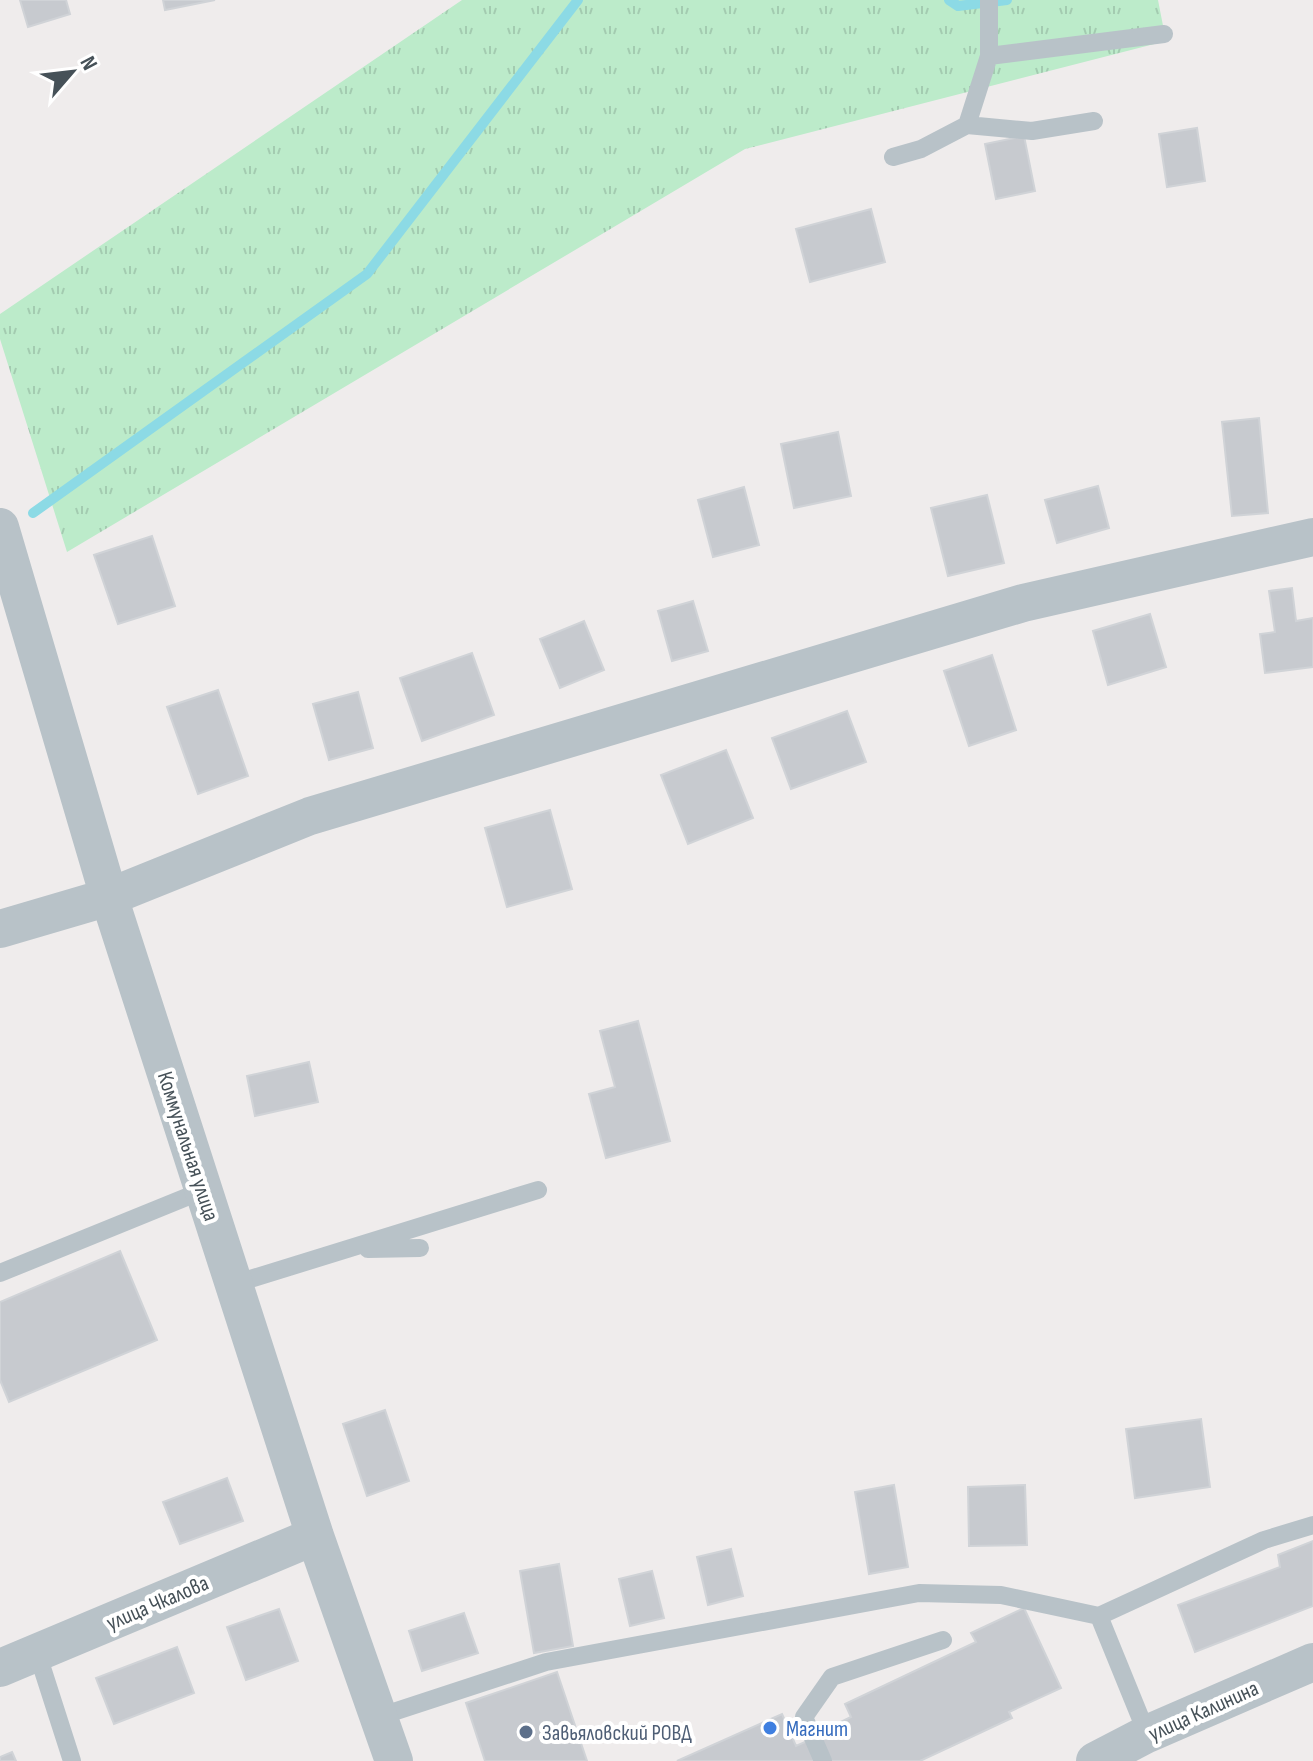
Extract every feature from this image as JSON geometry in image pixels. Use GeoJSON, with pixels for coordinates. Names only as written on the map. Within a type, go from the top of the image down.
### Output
{"type":"FeatureCollection","features":[{"type":"Feature","properties":{"kind":"street","name":"Коммунальная улица"},"geometry":{"type":"LineString","coordinates":[[0,527],[109,897],[315,1536],[394,1761]]}},
{"type":"Feature","properties":{"kind":"street"},"geometry":{"type":"LineString","coordinates":[[0,929],[109,897],[310,816],[1023,603],[1313,537]]}},
{"type":"Feature","properties":{"kind":"street","name":"улица Чкалова"},"geometry":{"type":"LineString","coordinates":[[0,1668],[315,1536]]}},
{"type":"Feature","properties":{"kind":"street","name":"улица Калинина"},"geometry":{"type":"LineString","coordinates":[[1122,1751],[1313,1662]]}},
{"type":"Feature","properties":{"kind":"lane"},"geometry":{"type":"LineString","coordinates":[[967,125],[989,56],[989,0]]}},
{"type":"Feature","properties":{"kind":"lane"},"geometry":{"type":"LineString","coordinates":[[989,56],[1164,34]]}},
{"type":"Feature","properties":{"kind":"lane"},"geometry":{"type":"LineString","coordinates":[[893,157],[921,149],[967,125],[1032,131],[1094,121]]}},
{"type":"Feature","properties":{"kind":"lane"},"geometry":{"type":"LineString","coordinates":[[0,1273],[204,1190]]}},
{"type":"Feature","properties":{"kind":"lane"},"geometry":{"type":"LineString","coordinates":[[234,1284],[538,1190]]}},
{"type":"Feature","properties":{"kind":"lane"},"geometry":{"type":"LineString","coordinates":[[345,1250],[420,1248]]}},
{"type":"Feature","properties":{"kind":"lane"},"geometry":{"type":"LineString","coordinates":[[378,1717],[546,1662],[919,1593],[1001,1595],[1099,1616],[1264,1540],[1313,1525]]}},
{"type":"Feature","properties":{"kind":"lane"},"geometry":{"type":"LineString","coordinates":[[1099,1616],[1122,1751]]}},
{"type":"Feature","properties":{"kind":"lane"},"geometry":{"type":"LineString","coordinates":[[823,1761],[804,1717],[832,1677],[943,1640]]}},
{"type":"Feature","properties":{"kind":"lane"},"geometry":{"type":"LineString","coordinates":[[37,1652],[72,1761]]}},
{"type":"Feature","properties":{"kind":"green space"},"geometry":{"type":"Polygon","coordinates":[[[462,0],[1158,0],[1166,41],[745,149],[67,552],[0,339],[0,314],[462,0]]]}},
{"type":"Feature","properties":{"kind":"building"},"geometry":{"type":"Polygon","coordinates":[[[20,0],[66,0],[70,14],[28,27],[20,0]]]}},
{"type":"Feature","properties":{"kind":"building"},"geometry":{"type":"Polygon","coordinates":[[[163,0],[215,0],[165,10],[163,0]]]}},
{"type":"Feature","properties":{"kind":"building"},"geometry":{"type":"Polygon","coordinates":[[[1197,128],[1205,181],[1167,187],[1159,134],[1197,128]]]}},
{"type":"Feature","properties":{"kind":"building"},"geometry":{"type":"Polygon","coordinates":[[[1024,136],[1035,191],[996,199],[985,144],[1024,136]]]}},
{"type":"Feature","properties":{"kind":"building"},"geometry":{"type":"Polygon","coordinates":[[[871,209],[885,262],[810,282],[796,229],[871,209]]]}},
{"type":"Feature","properties":{"kind":"building"},"geometry":{"type":"Polygon","coordinates":[[[1259,418],[1268,513],[1232,516],[1222,422],[1259,418]]]}},
{"type":"Feature","properties":{"kind":"building"},"geometry":{"type":"Polygon","coordinates":[[[838,432],[851,496],[794,508],[781,444],[838,432]]]}},
{"type":"Feature","properties":{"kind":"building"},"geometry":{"type":"Polygon","coordinates":[[[1098,486],[1109,528],[1057,543],[1045,500],[1098,486]]]}},
{"type":"Feature","properties":{"kind":"building"},"geometry":{"type":"Polygon","coordinates":[[[744,487],[759,545],[713,557],[698,500],[744,487]]]}},
{"type":"Feature","properties":{"kind":"building"},"geometry":{"type":"Polygon","coordinates":[[[987,495],[1004,563],[948,576],[931,508],[987,495]]]}},
{"type":"Feature","properties":{"kind":"building"},"geometry":{"type":"Polygon","coordinates":[[[152,536],[175,606],[118,624],[94,555],[152,536]]]}},
{"type":"Feature","properties":{"kind":"building"},"geometry":{"type":"Polygon","coordinates":[[[1292,588],[1296,621],[1313,618],[1313,667],[1265,673],[1260,634],[1275,632],[1269,591],[1292,588]]]}},
{"type":"Feature","properties":{"kind":"building"},"geometry":{"type":"Polygon","coordinates":[[[693,601],[708,651],[672,661],[658,611],[693,601]]]}},
{"type":"Feature","properties":{"kind":"building"},"geometry":{"type":"Polygon","coordinates":[[[1150,614],[1166,667],[1108,685],[1093,631],[1150,614]]]}},
{"type":"Feature","properties":{"kind":"building"},"geometry":{"type":"Polygon","coordinates":[[[584,621],[604,670],[560,688],[540,639],[584,621]]]}},
{"type":"Feature","properties":{"kind":"building"},"geometry":{"type":"Polygon","coordinates":[[[472,653],[494,715],[422,741],[400,678],[472,653]]]}},
{"type":"Feature","properties":{"kind":"building"},"geometry":{"type":"Polygon","coordinates":[[[992,655],[1016,730],[969,746],[944,671],[992,655]]]}},
{"type":"Feature","properties":{"kind":"building"},"geometry":{"type":"Polygon","coordinates":[[[218,690],[248,776],[198,794],[167,707],[218,690]]]}},
{"type":"Feature","properties":{"kind":"building"},"geometry":{"type":"Polygon","coordinates":[[[358,692],[373,748],[329,760],[313,704],[358,692]]]}},
{"type":"Feature","properties":{"kind":"building"},"geometry":{"type":"Polygon","coordinates":[[[847,711],[866,762],[791,789],[772,738],[847,711]]]}},
{"type":"Feature","properties":{"kind":"building"},"geometry":{"type":"Polygon","coordinates":[[[726,750],[753,818],[688,844],[661,775],[726,750]]]}},
{"type":"Feature","properties":{"kind":"building"},"geometry":{"type":"Polygon","coordinates":[[[550,810],[572,889],[507,907],[485,828],[550,810]]]}},
{"type":"Feature","properties":{"kind":"building"},"geometry":{"type":"Polygon","coordinates":[[[638,1021],[670,1141],[606,1158],[589,1094],[615,1087],[600,1031],[638,1021]]]}},
{"type":"Feature","properties":{"kind":"building"},"geometry":{"type":"Polygon","coordinates":[[[309,1062],[318,1102],[255,1116],[247,1076],[309,1062]]]}},
{"type":"Feature","properties":{"kind":"building"},"geometry":{"type":"Polygon","coordinates":[[[120,1251],[157,1340],[9,1402],[0,1380],[0,1302],[120,1251]]]}},
{"type":"Feature","properties":{"kind":"building"},"geometry":{"type":"Polygon","coordinates":[[[385,1410],[409,1481],[367,1496],[343,1424],[385,1410]]]}},
{"type":"Feature","properties":{"kind":"building"},"geometry":{"type":"Polygon","coordinates":[[[1201,1419],[1210,1487],[1135,1498],[1126,1429],[1201,1419]]]}},
{"type":"Feature","properties":{"kind":"building"},"geometry":{"type":"Polygon","coordinates":[[[227,1478],[243,1521],[180,1544],[163,1502],[227,1478]]]}},
{"type":"Feature","properties":{"kind":"building"},"geometry":{"type":"Polygon","coordinates":[[[894,1485],[908,1567],[869,1574],[855,1492],[894,1485]]]}},
{"type":"Feature","properties":{"kind":"building"},"geometry":{"type":"Polygon","coordinates":[[[1025,1485],[1027,1545],[969,1546],[968,1487],[1025,1485]]]}},
{"type":"Feature","properties":{"kind":"building"},"geometry":{"type":"Polygon","coordinates":[[[1313,1541],[1313,1606],[1195,1652],[1178,1605],[1280,1567],[1278,1555],[1313,1541]]]}},
{"type":"Feature","properties":{"kind":"building"},"geometry":{"type":"Polygon","coordinates":[[[731,1549],[743,1596],[708,1605],[697,1557],[731,1549]]]}},
{"type":"Feature","properties":{"kind":"building"},"geometry":{"type":"Polygon","coordinates":[[[559,1564],[573,1646],[534,1653],[520,1571],[559,1564]]]}},
{"type":"Feature","properties":{"kind":"building"},"geometry":{"type":"Polygon","coordinates":[[[652,1571],[664,1618],[630,1626],[619,1579],[652,1571]]]}},
{"type":"Feature","properties":{"kind":"building"},"geometry":{"type":"Polygon","coordinates":[[[1024,1608],[1061,1688],[1009,1712],[1012,1718],[920,1761],[831,1761],[818,1733],[851,1717],[845,1704],[976,1642],[971,1633],[1024,1608]]]}},
{"type":"Feature","properties":{"kind":"building"},"geometry":{"type":"Polygon","coordinates":[[[279,1609],[298,1661],[246,1680],[227,1627],[279,1609]]]}},
{"type":"Feature","properties":{"kind":"building"},"geometry":{"type":"Polygon","coordinates":[[[464,1613],[478,1653],[422,1671],[409,1631],[464,1613]]]}},
{"type":"Feature","properties":{"kind":"building"},"geometry":{"type":"Polygon","coordinates":[[[177,1647],[194,1693],[114,1724],[96,1678],[177,1647]]]}},
{"type":"Feature","properties":{"kind":"building","name":"Завьяловский РОВД"},"geometry":{"type":"Polygon","coordinates":[[[557,1672],[587,1761],[485,1761],[466,1703],[557,1672]]]}},
{"type":"Feature","properties":{"kind":"building","name":"Магнит"},"geometry":{"type":"Polygon","coordinates":[[[782,1714],[796,1746],[807,1741],[816,1761],[677,1761],[782,1714]]]}},
{"type":"Feature","properties":{"kind":"building"},"geometry":{"type":"Polygon","coordinates":[[[12,1752],[16,1761],[0,1761],[0,1757],[12,1752]]]}},
{"type":"Feature","properties":{"kind":"waterway"},"geometry":{"type":"LineString","coordinates":[[33,513],[367,274],[578,0]]}},
{"type":"Feature","properties":{"kind":"waterway"},"geometry":{"type":"LineString","coordinates":[[949,0],[958,6],[1007,0]]}},
{"type":"Feature","properties":{"kind":"place","name":"Магнит"},"geometry":{"type":"Point","coordinates":[770,1728]}},
{"type":"Feature","properties":{"kind":"place","name":"Завьяловский РОВД"},"geometry":{"type":"Point","coordinates":[526,1732]}}]}
